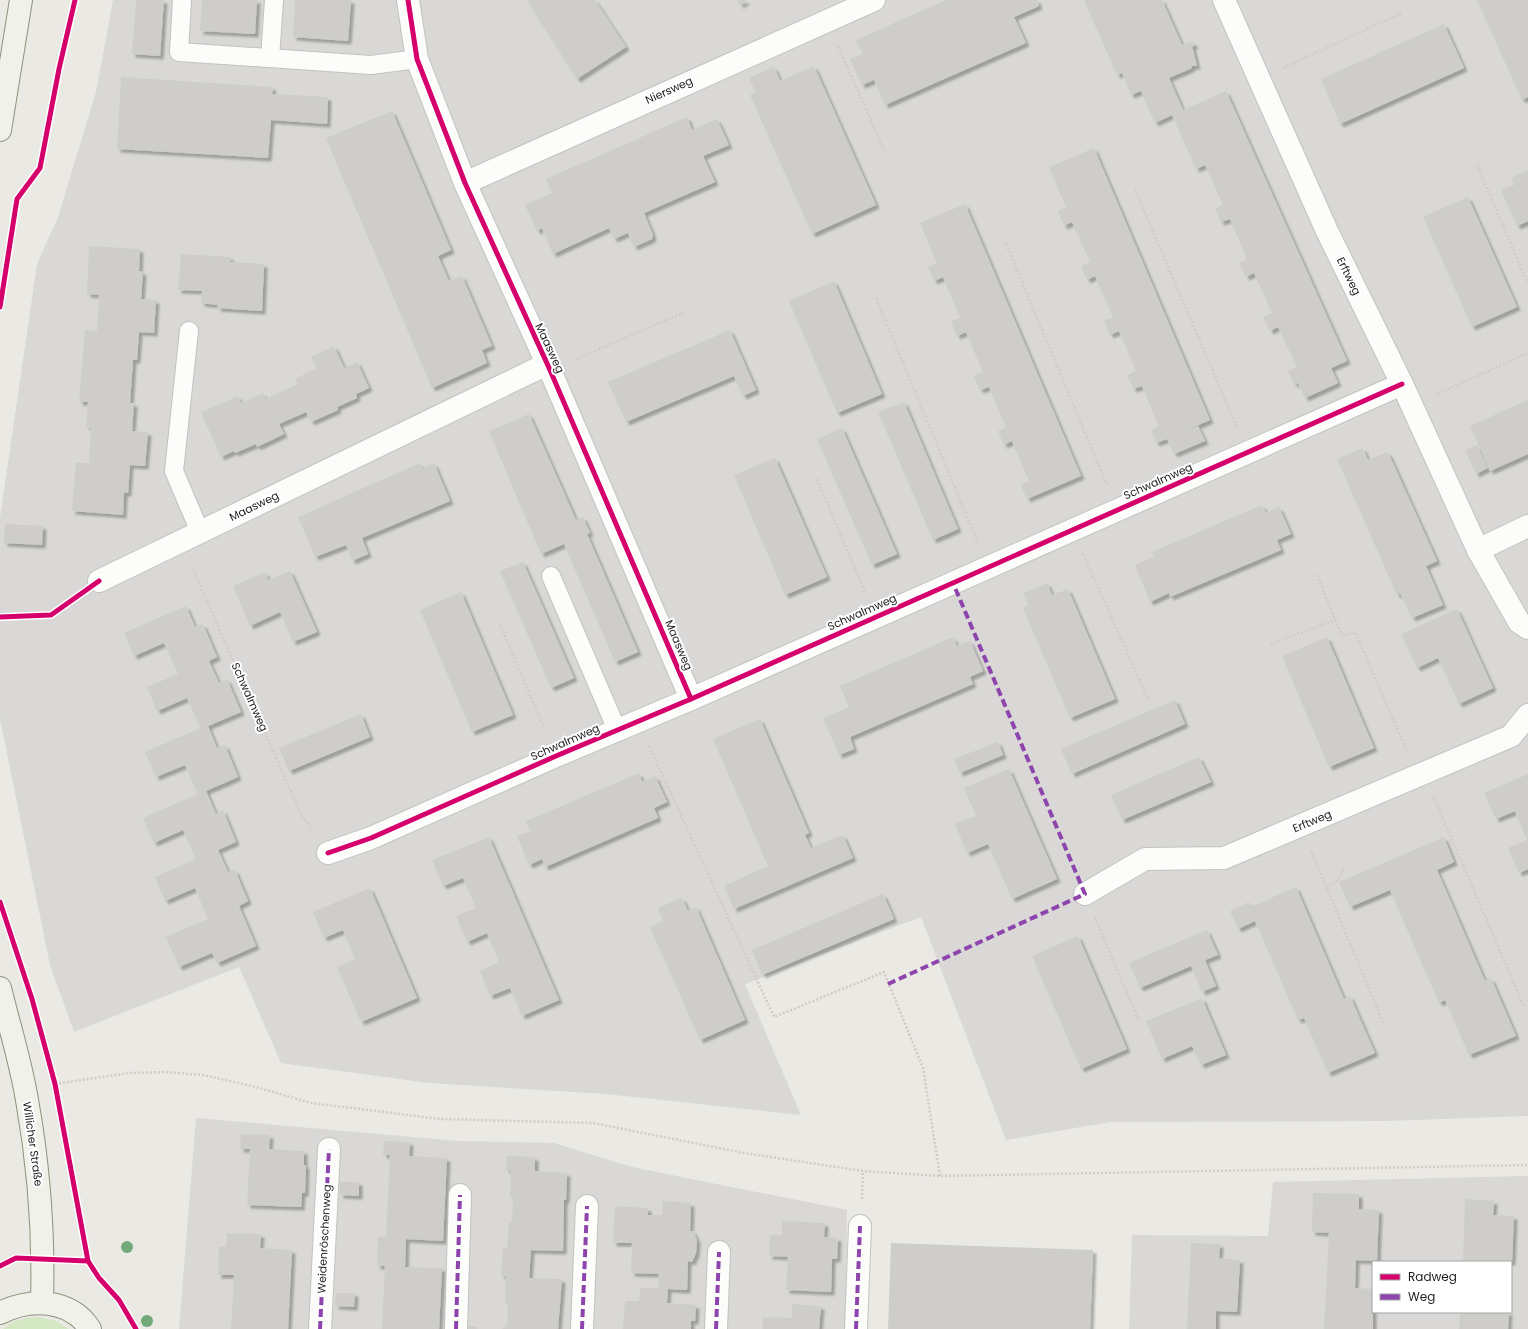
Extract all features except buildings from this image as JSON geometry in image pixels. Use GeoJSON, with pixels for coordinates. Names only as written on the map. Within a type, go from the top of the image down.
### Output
{"type":"FeatureCollection","features":[{"type":"Feature","properties":{"kind":"street"},"geometry":{"type":"LineString","coordinates":[[0,130],[21,0]]}},
{"type":"Feature","properties":{"kind":"street","name":"Maasweg"},"geometry":{"type":"LineString","coordinates":[[408,0],[417,59],[465,182],[548,367],[691,699]]}},
{"type":"Feature","properties":{"kind":"street","name":"Niersweg"},"geometry":{"type":"LineString","coordinates":[[465,182],[874,0]]}},
{"type":"Feature","properties":{"kind":"street","name":"Erftweg"},"geometry":{"type":"LineString","coordinates":[[1224,0],[1327,231],[1402,384],[1478,550],[1519,622],[1528,628]]}},
{"type":"Feature","properties":{"kind":"street","name":"Maasweg"},"geometry":{"type":"LineString","coordinates":[[100,581],[548,367]]}},
{"type":"Feature","properties":{"kind":"street","name":"Schwalmweg"},"geometry":{"type":"LineString","coordinates":[[328,852],[371,838],[556,756],[691,699],[1402,384]]}},
{"type":"Feature","properties":{"kind":"street"},"geometry":{"type":"LineString","coordinates":[[1478,550],[1528,526]]}},
{"type":"Feature","properties":{"kind":"street","name":"Erftweg"},"geometry":{"type":"LineString","coordinates":[[1085,894],[1145,859],[1224,858],[1511,736],[1528,715]]}},
{"type":"Feature","properties":{"kind":"street","name":"Willicher Straße"},"geometry":{"type":"LineString","coordinates":[[0,988],[27,1100],[41,1203],[43,1249],[42,1302]]}},
{"type":"Feature","properties":{"kind":"street","name":"Weidenröschenweg"},"geometry":{"type":"LineString","coordinates":[[320,1329],[329,1149]]}},
{"type":"Feature","properties":{"kind":"street"},"geometry":{"type":"LineString","coordinates":[[456,1329],[460,1195]]}},
{"type":"Feature","properties":{"kind":"street"},"geometry":{"type":"LineString","coordinates":[[582,1329],[587,1206]]}},
{"type":"Feature","properties":{"kind":"street"},"geometry":{"type":"LineString","coordinates":[[856,1329],[860,1226]]}},
{"type":"Feature","properties":{"kind":"street"},"geometry":{"type":"LineString","coordinates":[[716,1329],[719,1252]]}},
{"type":"Feature","properties":{"kind":"street"},"geometry":{"type":"LineString","coordinates":[[0,1313],[21,1304],[42,1302],[60,1306],[75,1314],[90,1329]]}},
{"type":"Feature","properties":{"kind":"lane"},"geometry":{"type":"LineString","coordinates":[[182,0],[179,52],[371,65],[417,59]]}},
{"type":"Feature","properties":{"kind":"lane"},"geometry":{"type":"LineString","coordinates":[[270,58],[274,0]]}},
{"type":"Feature","properties":{"kind":"lane"},"geometry":{"type":"LineString","coordinates":[[190,331],[174,471],[190,537]]}},
{"type":"Feature","properties":{"kind":"lane"},"geometry":{"type":"LineString","coordinates":[[551,576],[617,730]]}},
{"type":"Feature","properties":{"kind":"path"},"geometry":{"type":"LineString","coordinates":[[1259,79],[1402,13]]}},
{"type":"Feature","properties":{"kind":"path"},"geometry":{"type":"LineString","coordinates":[[827,20],[884,150]]}},
{"type":"Feature","properties":{"kind":"path"},"geometry":{"type":"LineString","coordinates":[[1477,165],[1528,284]]}},
{"type":"Feature","properties":{"kind":"path"},"geometry":{"type":"LineString","coordinates":[[1135,189],[1248,452]]}},
{"type":"Feature","properties":{"kind":"path"},"geometry":{"type":"LineString","coordinates":[[1006,244],[1118,510]]}},
{"type":"Feature","properties":{"kind":"path"},"geometry":{"type":"LineString","coordinates":[[876,298],[988,567]]}},
{"type":"Feature","properties":{"kind":"path"},"geometry":{"type":"LineString","coordinates":[[548,367],[685,312]]}},
{"type":"Feature","properties":{"kind":"path"},"geometry":{"type":"LineString","coordinates":[[1411,405],[1528,353]]}},
{"type":"Feature","properties":{"kind":"path"},"geometry":{"type":"LineString","coordinates":[[817,479],[876,617]]}},
{"type":"Feature","properties":{"kind":"path"},"geometry":{"type":"LineString","coordinates":[[1072,530],[1148,700]]}},
{"type":"Feature","properties":{"kind":"path"},"geometry":{"type":"LineString","coordinates":[[1317,575],[1343,636],[1355,632],[1524,1007]]}},
{"type":"Feature","properties":{"kind":"path"},"geometry":{"type":"LineString","coordinates":[[1271,644],[1335,620]]}},
{"type":"Feature","properties":{"kind":"path"},"geometry":{"type":"LineString","coordinates":[[500,624],[556,756]]}},
{"type":"Feature","properties":{"kind":"path"},"geometry":{"type":"LineString","coordinates":[[638,722],[774,1017],[884,972],[923,1068],[940,1176]]}},
{"type":"Feature","properties":{"kind":"path"},"geometry":{"type":"LineString","coordinates":[[1301,826],[1326,889],[1384,1024]]}},
{"type":"Feature","properties":{"kind":"path"},"geometry":{"type":"LineString","coordinates":[[1326,889],[1337,881],[1345,868]]}},
{"type":"Feature","properties":{"kind":"path"},"geometry":{"type":"LineString","coordinates":[[1085,894],[1138,1019]]}},
{"type":"Feature","properties":{"kind":"path"},"geometry":{"type":"LineString","coordinates":[[55,1084],[130,1073],[165,1072],[203,1075],[256,1086],[312,1103],[440,1119],[593,1123],[744,1153],[863,1171],[940,1176],[1528,1165]]}},
{"type":"Feature","properties":{"kind":"shaded area"},"geometry":{"type":"Polygon","coordinates":[[[113,0],[1528,0],[1528,1116],[1386,1121],[1110,1122],[1006,1140],[921,917],[745,984],[801,1115],[606,1094],[429,1083],[281,1063],[239,967],[74,1032],[50,965],[0,719],[0,518],[37,264],[58,217],[96,92],[113,0]]]}},
{"type":"Feature","properties":{"kind":"shaded area"},"geometry":{"type":"Polygon","coordinates":[[[196,1118],[458,1141],[554,1143],[632,1167],[847,1210],[846,1329],[179,1329],[196,1118]]]}},
{"type":"Feature","properties":{"kind":"shaded area"},"geometry":{"type":"Polygon","coordinates":[[[1528,1176],[1528,1329],[1129,1329],[1132,1235],[1268,1236],[1273,1182],[1528,1176]]]}},
{"type":"Feature","properties":{"kind":"green space"},"geometry":{"type":"Polygon","coordinates":[[[39,1317],[56,1321],[69,1329],[3,1329],[15,1321],[39,1317]]]}},
{"type":"Feature","properties":{"kind":"marked path"},"geometry":{"type":"LineString","coordinates":[[888,984],[1085,894],[953,583]]}},
{"type":"Feature","properties":{"kind":"marked path"},"geometry":{"type":"LineString","coordinates":[[320,1329],[329,1149]]}},
{"type":"Feature","properties":{"kind":"marked path"},"geometry":{"type":"LineString","coordinates":[[456,1329],[460,1195]]}},
{"type":"Feature","properties":{"kind":"marked path"},"geometry":{"type":"LineString","coordinates":[[582,1329],[587,1206]]}},
{"type":"Feature","properties":{"kind":"marked path"},"geometry":{"type":"LineString","coordinates":[[856,1329],[860,1226]]}},
{"type":"Feature","properties":{"kind":"marked path"},"geometry":{"type":"LineString","coordinates":[[716,1329],[719,1252]]}},
{"type":"Feature","properties":{"kind":"cycle path"},"geometry":{"type":"LineString","coordinates":[[0,307],[17,199],[40,168],[59,69],[75,0]]}},
{"type":"Feature","properties":{"kind":"cycle path"},"geometry":{"type":"LineString","coordinates":[[408,0],[417,59],[465,183],[550,370],[691,699]]}},
{"type":"Feature","properties":{"kind":"cycle path"},"geometry":{"type":"LineString","coordinates":[[328,853],[371,838],[556,756],[691,699],[1402,384]]}},
{"type":"Feature","properties":{"kind":"cycle path"},"geometry":{"type":"LineString","coordinates":[[0,617],[51,615],[99,581]]}},
{"type":"Feature","properties":{"kind":"cycle path"},"geometry":{"type":"LineString","coordinates":[[0,902],[32,999],[55,1084],[88,1261],[99,1278],[119,1300],[136,1329]]}},
{"type":"Feature","properties":{"kind":"cycle path"},"geometry":{"type":"LineString","coordinates":[[0,1266],[16,1258],[88,1261]]}}]}
